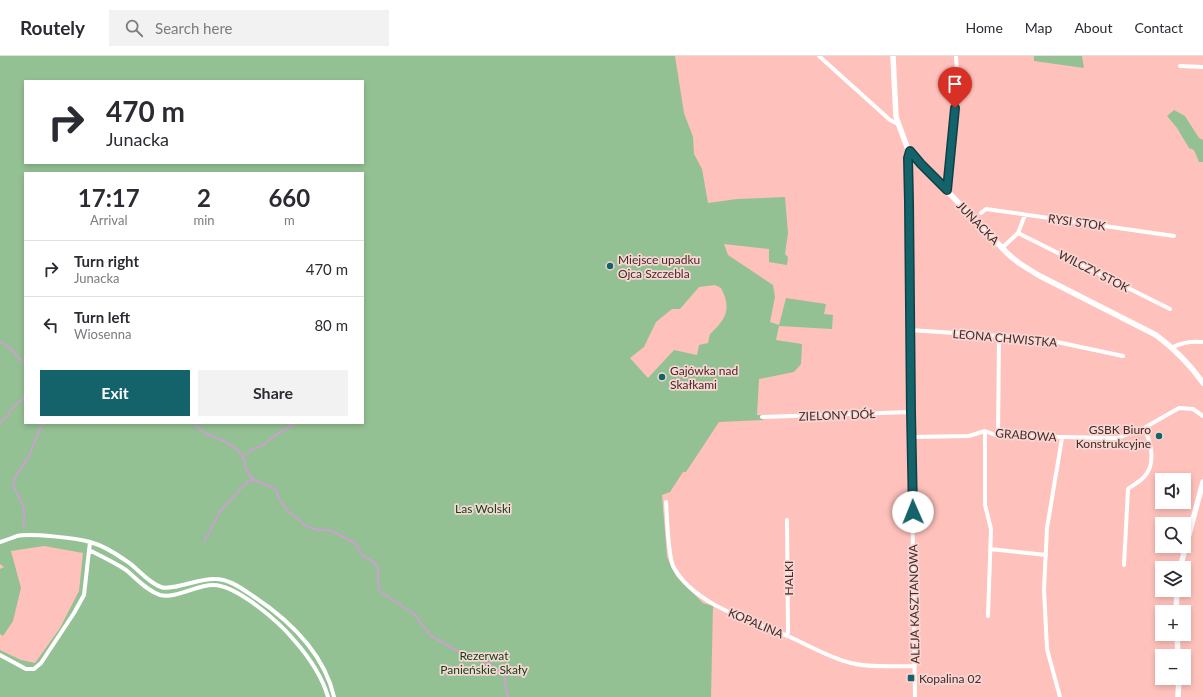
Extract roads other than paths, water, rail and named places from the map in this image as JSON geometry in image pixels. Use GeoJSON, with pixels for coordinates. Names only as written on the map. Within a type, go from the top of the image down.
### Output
{"type":"FeatureCollection","features":[{"type":"Feature","properties":{"kind":"street"},"geometry":{"type":"LineString","coordinates":[[819,56],[890,120],[898,124]]}},
{"type":"Feature","properties":{"kind":"street","name":"JUNACKA"},"geometry":{"type":"LineString","coordinates":[[893,56],[895,109],[898,124],[904,142],[921,164],[1002,248],[1019,263],[1038,275],[1156,335],[1173,347],[1203,383]]}},
{"type":"Feature","properties":{"kind":"street"},"geometry":{"type":"LineString","coordinates":[[947,190],[955,108],[957,71],[956,56]]}},
{"type":"Feature","properties":{"kind":"street"},"geometry":{"type":"LineString","coordinates":[[1180,66],[1203,67]]}},
{"type":"Feature","properties":{"kind":"street","name":"ALEJA KASZTANOWA"},"geometry":{"type":"LineString","coordinates":[[910,151],[908,158],[915,697]]}},
{"type":"Feature","properties":{"kind":"street","name":"RYSI STOK"},"geometry":{"type":"LineString","coordinates":[[981,213],[986,209],[1174,236]]}},
{"type":"Feature","properties":{"kind":"street"},"geometry":{"type":"LineString","coordinates":[[1002,248],[1018,233],[1025,215]]}},
{"type":"Feature","properties":{"kind":"street","name":"WILCZY STOK"},"geometry":{"type":"LineString","coordinates":[[1018,233],[1170,309]]}},
{"type":"Feature","properties":{"kind":"street","name":"LEONA CHWISTKA"},"geometry":{"type":"LineString","coordinates":[[910,330],[1043,339],[1124,356]]}},
{"type":"Feature","properties":{"kind":"street"},"geometry":{"type":"LineString","coordinates":[[998,436],[999,337]]}},
{"type":"Feature","properties":{"kind":"street"},"geometry":{"type":"LineString","coordinates":[[1173,347],[1196,341],[1203,342]]}},
{"type":"Feature","properties":{"kind":"street","name":"GRABOWA"},"geometry":{"type":"LineString","coordinates":[[912,437],[969,436],[985,431],[998,436],[1118,438],[1144,428],[1179,408],[1193,409],[1203,416]]}},
{"type":"Feature","properties":{"kind":"street","name":"ZIELONY DÓŁ"},"geometry":{"type":"LineString","coordinates":[[762,417],[911,412]]}},
{"type":"Feature","properties":{"kind":"street"},"geometry":{"type":"LineString","coordinates":[[1124,565],[1128,489],[1144,477],[1150,467],[1152,454],[1144,428]]}},
{"type":"Feature","properties":{"kind":"street"},"geometry":{"type":"LineString","coordinates":[[985,431],[985,505],[991,529],[988,616]]}},
{"type":"Feature","properties":{"kind":"street"},"geometry":{"type":"LineString","coordinates":[[1060,697],[1047,649],[1044,590],[1047,528],[1062,438]]}},
{"type":"Feature","properties":{"kind":"street"},"geometry":{"type":"LineString","coordinates":[[1182,561],[1203,482]]}},
{"type":"Feature","properties":{"kind":"street","name":"KOPALINA"},"geometry":{"type":"LineString","coordinates":[[666,502],[670,553],[673,565],[689,587],[714,604],[740,617],[852,663],[868,665],[915,666]]}},
{"type":"Feature","properties":{"kind":"street","name":"HALKI"},"geometry":{"type":"LineString","coordinates":[[787,520],[787,636]]}},
{"type":"Feature","properties":{"kind":"street"},"geometry":{"type":"LineString","coordinates":[[0,542],[19,536],[66,538],[90,542],[125,560],[161,587],[169,588],[214,578],[233,583],[266,605],[298,632],[326,673],[332,686],[334,697]]}},
{"type":"Feature","properties":{"kind":"street"},"geometry":{"type":"LineString","coordinates":[[0,655],[26,669],[34,669],[41,663],[84,595],[90,542]]}},
{"type":"Feature","properties":{"kind":"street"},"geometry":{"type":"LineString","coordinates":[[990,549],[1046,555]]}},
{"type":"Feature","properties":{"kind":"street"},"geometry":{"type":"LineString","coordinates":[[89,550],[117,564],[147,587],[162,595],[170,596],[200,587],[213,585],[226,587],[236,592],[262,610],[293,638],[319,676],[328,697]]}},
{"type":"Feature","properties":{"kind":"street"},"geometry":{"type":"LineString","coordinates":[[1178,697],[1179,685]]}},
{"type":"Feature","properties":{"kind":"waterway"},"geometry":{"type":"LineString","coordinates":[[0,342],[11,349],[24,364]]}},
{"type":"Feature","properties":{"kind":"waterway"},"geometry":{"type":"LineString","coordinates":[[0,423],[8,415],[10,410],[24,398]]}},
{"type":"Feature","properties":{"kind":"waterway"},"geometry":{"type":"LineString","coordinates":[[23,528],[23,505],[13,485],[16,476],[31,452],[38,433],[43,424]]}},
{"type":"Feature","properties":{"kind":"waterway"},"geometry":{"type":"LineString","coordinates":[[194,424],[205,433],[224,441],[235,448],[243,457],[247,472],[254,480],[276,489],[279,499],[287,510],[306,526],[317,530],[328,530],[334,532],[355,543],[363,556],[374,562],[378,568],[379,590],[414,614],[431,636],[456,650],[478,658],[491,665],[503,675],[506,680],[505,684],[508,697]]}},
{"type":"Feature","properties":{"kind":"waterway"},"geometry":{"type":"LineString","coordinates":[[243,457],[252,449],[262,446],[293,424]]}},
{"type":"Feature","properties":{"kind":"waterway"},"geometry":{"type":"LineString","coordinates":[[204,542],[220,511],[248,481],[253,480]]}},
{"type":"Feature","properties":{"kind":"place","name":"Miejsce upadku Ojca Szczebla"},"geometry":{"type":"Point","coordinates":[610,266]}},
{"type":"Feature","properties":{"kind":"place","name":"Gajówka nad Skałkami"},"geometry":{"type":"Point","coordinates":[662,377]}},
{"type":"Feature","properties":{"kind":"place","name":"GSBK Biuro Konstrukcyjne"},"geometry":{"type":"Point","coordinates":[1159,436]}},
{"type":"Feature","properties":{"kind":"place","name":"Kopalina 02"},"geometry":{"type":"Point","coordinates":[911,678]}},
{"type":"Feature","properties":{"kind":"park label","name":"Las Wolski"},"geometry":{"type":"Point","coordinates":[483,508]}},
{"type":"Feature","properties":{"kind":"park label","name":"Rezerwat Panieńskie Skały"},"geometry":{"type":"Point","coordinates":[484,662]}}]}
